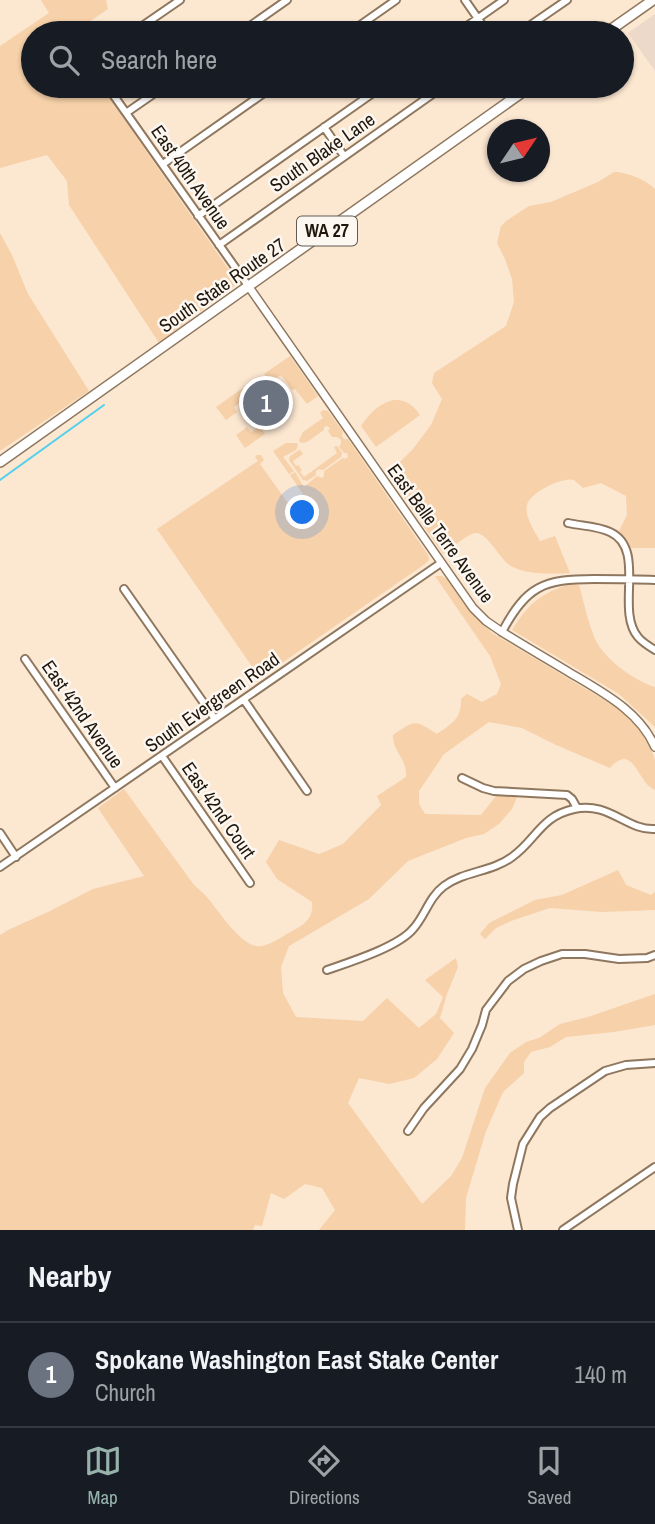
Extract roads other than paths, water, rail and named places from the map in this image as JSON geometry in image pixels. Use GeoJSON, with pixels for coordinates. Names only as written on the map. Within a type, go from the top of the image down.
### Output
{"type":"FeatureCollection","features":[{"type":"Feature","properties":{"kind":"main road"},"geometry":{"type":"LineString","coordinates":[[623,21],[653,0]]}},
{"type":"Feature","properties":{"kind":"main road","name":"South State Route 27"},"geometry":{"type":"LineString","coordinates":[[0,462],[514,98]]}},
{"type":"Feature","properties":{"kind":"street"},"geometry":{"type":"LineString","coordinates":[[149,21],[180,0]]}},
{"type":"Feature","properties":{"kind":"street"},"geometry":{"type":"LineString","coordinates":[[257,21],[287,0]]}},
{"type":"Feature","properties":{"kind":"street"},"geometry":{"type":"LineString","coordinates":[[366,21],[396,0]]}},
{"type":"Feature","properties":{"kind":"street"},"geometry":{"type":"LineString","coordinates":[[465,0],[478,19]]}},
{"type":"Feature","properties":{"kind":"street"},"geometry":{"type":"LineString","coordinates":[[475,21],[504,0]]}},
{"type":"Feature","properties":{"kind":"street"},"geometry":{"type":"LineString","coordinates":[[536,21],[567,0]]}},
{"type":"Feature","properties":{"kind":"street","name":"East 40th Avenue"},"geometry":{"type":"LineString","coordinates":[[115,98],[249,287]]}},
{"type":"Feature","properties":{"kind":"street"},"geometry":{"type":"LineString","coordinates":[[126,113],[148,98]]}},
{"type":"Feature","properties":{"kind":"street"},"geometry":{"type":"LineString","coordinates":[[163,164],[257,98]]}},
{"type":"Feature","properties":{"kind":"street"},"geometry":{"type":"LineString","coordinates":[[198,216],[366,98]]}},
{"type":"Feature","properties":{"kind":"street","name":"South Blake Lane"},"geometry":{"type":"LineString","coordinates":[[219,245],[427,98]]}},
{"type":"Feature","properties":{"kind":"street"},"geometry":{"type":"LineString","coordinates":[[324,127],[344,156]]}},
{"type":"Feature","properties":{"kind":"street","name":"East Belle Terre Avenue"},"geometry":{"type":"LineString","coordinates":[[249,287],[473,608],[502,632],[614,700],[635,717],[655,747]]}},
{"type":"Feature","properties":{"kind":"street"},"geometry":{"type":"LineString","coordinates":[[568,523],[610,532],[622,540],[628,552],[630,619],[637,637],[655,650]]}},
{"type":"Feature","properties":{"kind":"street","name":"South Evergreen Road"},"geometry":{"type":"LineString","coordinates":[[0,867],[441,564]]}},
{"type":"Feature","properties":{"kind":"street"},"geometry":{"type":"LineString","coordinates":[[502,632],[525,598],[543,585],[565,579],[655,580]]}},
{"type":"Feature","properties":{"kind":"street"},"geometry":{"type":"LineString","coordinates":[[124,589],[215,719]]}},
{"type":"Feature","properties":{"kind":"street","name":"East 42nd Avenue"},"geometry":{"type":"LineString","coordinates":[[25,659],[115,788]]}},
{"type":"Feature","properties":{"kind":"street"},"geometry":{"type":"LineString","coordinates":[[244,700],[307,791]]}},
{"type":"Feature","properties":{"kind":"street","name":"East 42nd Court"},"geometry":{"type":"LineString","coordinates":[[162,756],[250,883]]}},
{"type":"Feature","properties":{"kind":"street"},"geometry":{"type":"LineString","coordinates":[[461,778],[494,791],[567,795],[577,808]]}},
{"type":"Feature","properties":{"kind":"street"},"geometry":{"type":"LineString","coordinates":[[327,970],[408,935],[435,893],[452,881],[512,858],[549,819],[563,812],[577,808],[595,808],[632,824],[655,829]]}},
{"type":"Feature","properties":{"kind":"street"},"geometry":{"type":"LineString","coordinates":[[0,833],[16,857]]}},
{"type":"Feature","properties":{"kind":"street"},"geometry":{"type":"LineString","coordinates":[[408,1131],[424,1108],[460,1069],[472,1049],[486,1010],[508,981],[524,969],[562,954],[619,959],[655,955]]}},
{"type":"Feature","properties":{"kind":"street"},"geometry":{"type":"LineString","coordinates":[[518,1230],[511,1198],[515,1174],[523,1144],[540,1117],[605,1071],[626,1065],[655,1063]]}},
{"type":"Feature","properties":{"kind":"street"},"geometry":{"type":"LineString","coordinates":[[563,1230],[655,1167]]}},
{"type":"Feature","properties":{"kind":"waterway"},"geometry":{"type":"LineString","coordinates":[[0,480],[104,405]]}},
{"type":"Feature","properties":{"kind":"place","name":"Spokane Washington East Stake Center"},"geometry":{"type":"Point","coordinates":[266,403]}}]}
